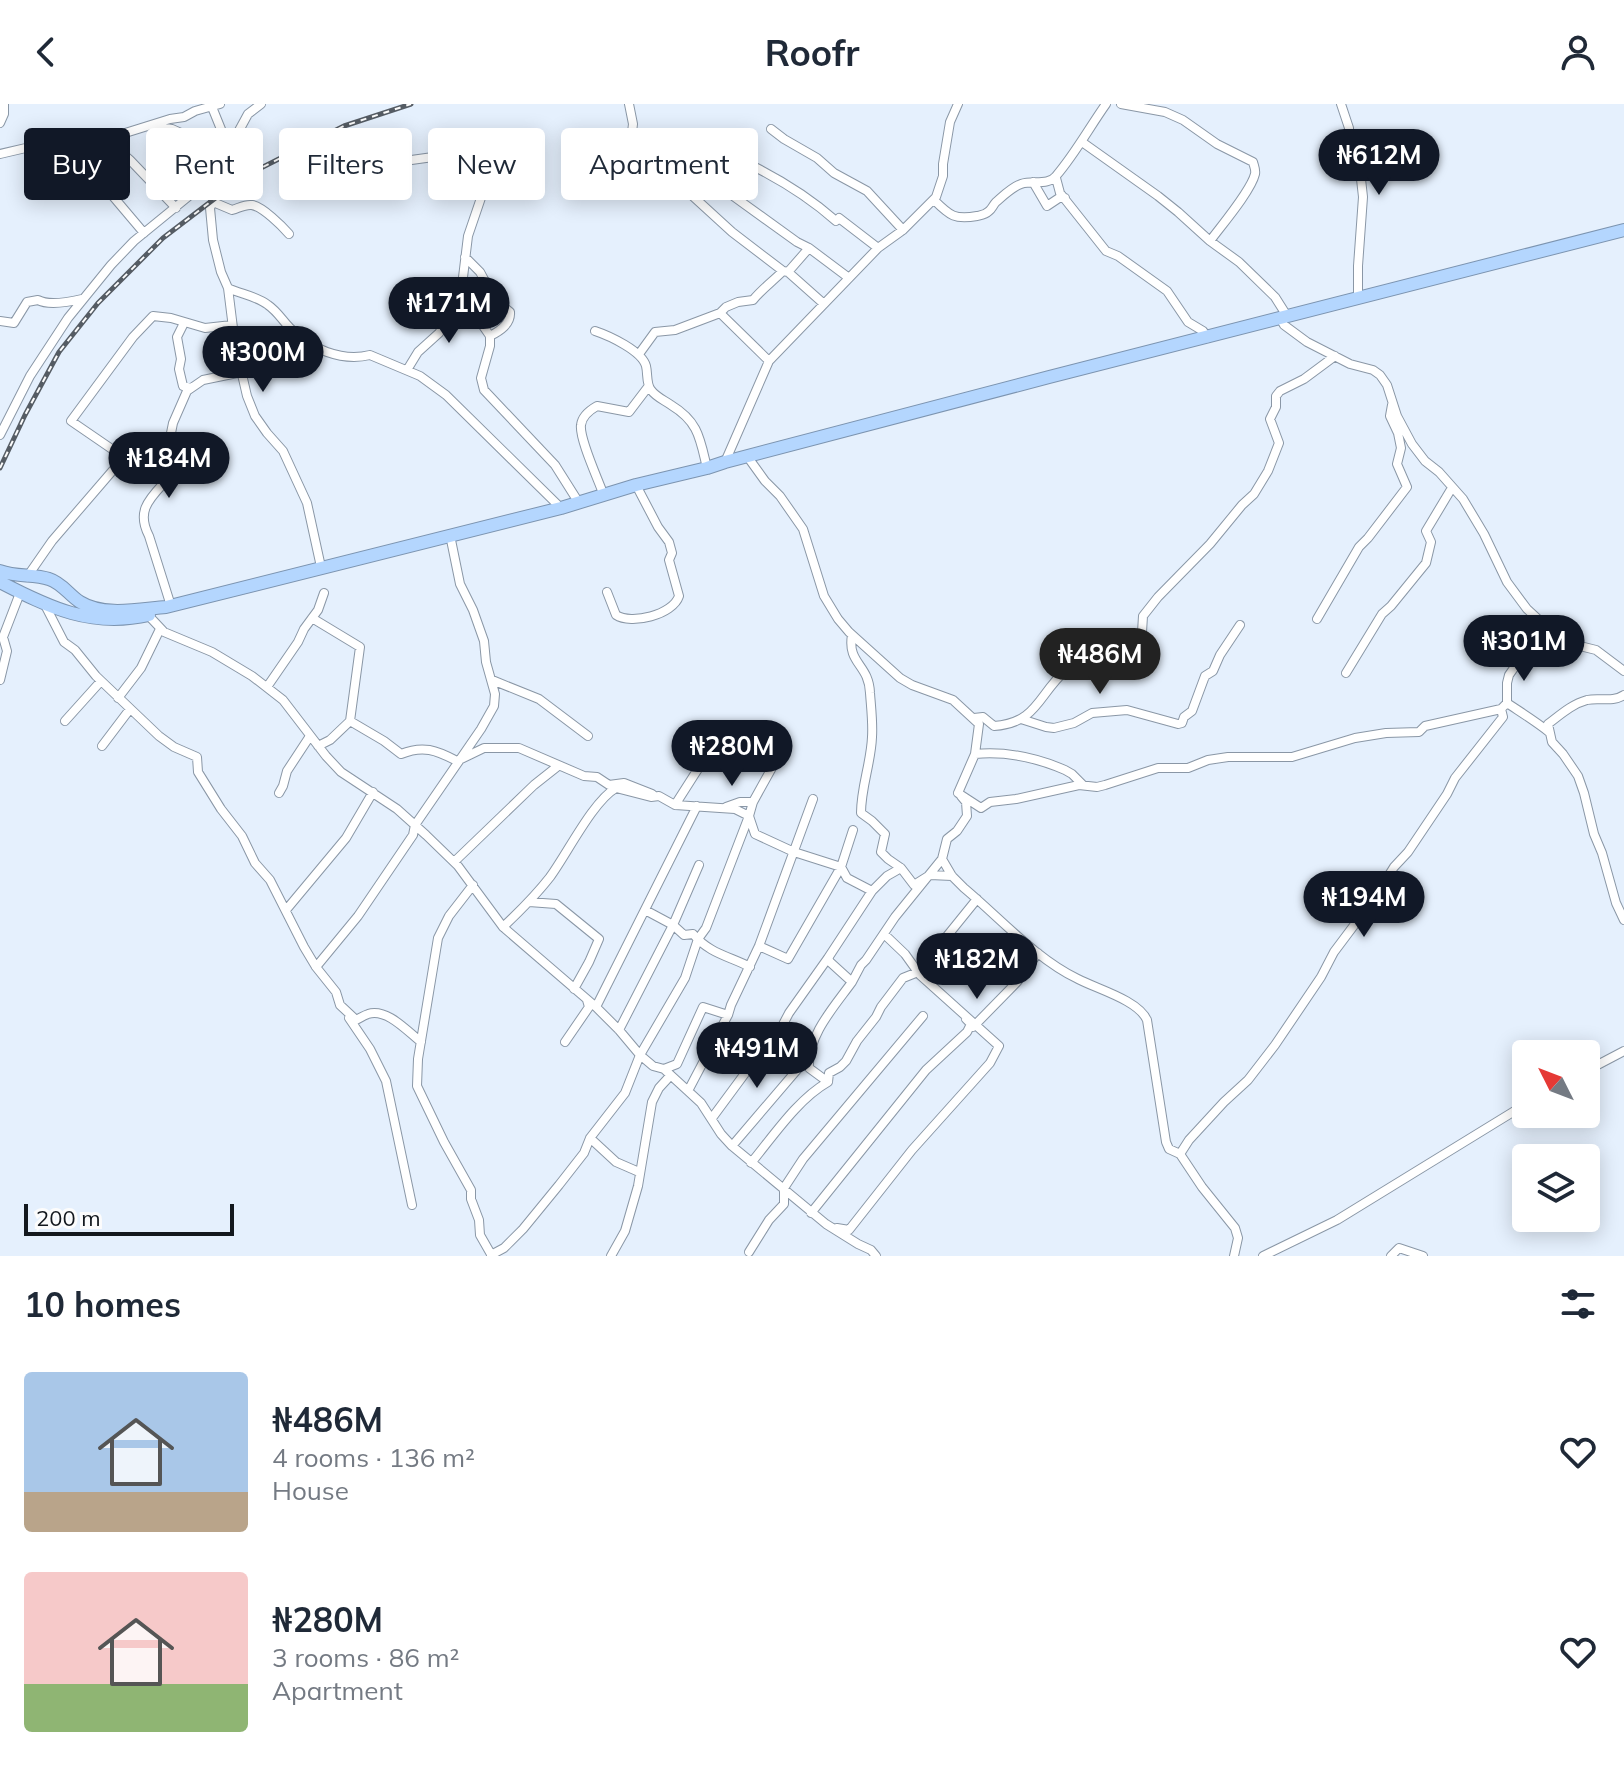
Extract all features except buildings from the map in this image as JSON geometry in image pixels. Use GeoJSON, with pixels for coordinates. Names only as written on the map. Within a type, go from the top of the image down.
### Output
{"type":"FeatureCollection","features":[{"type":"Feature","properties":{"kind":"highway"},"geometry":{"type":"LineString","coordinates":[[0,571],[48,579],[81,602],[101,609],[169,606],[561,508],[890,418],[1624,230]]}},
{"type":"Feature","properties":{"kind":"highway"},"geometry":{"type":"LineString","coordinates":[[0,582],[45,604],[100,620],[148,615],[169,606]]}},
{"type":"Feature","properties":{"kind":"street"},"geometry":{"type":"LineString","coordinates":[[0,123],[4,104]]}},
{"type":"Feature","properties":{"kind":"street"},"geometry":{"type":"LineString","coordinates":[[238,128],[246,107],[261,104]]}},
{"type":"Feature","properties":{"kind":"street"},"geometry":{"type":"LineString","coordinates":[[629,104],[632,128]]}},
{"type":"Feature","properties":{"kind":"street"},"geometry":{"type":"LineString","coordinates":[[725,462],[769,361],[878,248],[903,230],[934,200],[943,176],[950,122],[958,104]]}},
{"type":"Feature","properties":{"kind":"street"},"geometry":{"type":"LineString","coordinates":[[934,200],[945,211],[962,219],[985,214],[1020,184],[1049,183],[1082,142],[1106,104]]}},
{"type":"Feature","properties":{"kind":"street"},"geometry":{"type":"LineString","coordinates":[[1121,104],[1165,112],[1253,162],[1256,172],[1244,196],[1210,241]]}},
{"type":"Feature","properties":{"kind":"street"},"geometry":{"type":"LineString","coordinates":[[1341,104],[1363,197],[1358,298]]}},
{"type":"Feature","properties":{"kind":"street"},"geometry":{"type":"LineString","coordinates":[[130,132],[216,105],[223,128]]}},
{"type":"Feature","properties":{"kind":"street"},"geometry":{"type":"LineString","coordinates":[[151,126],[165,128]]}},
{"type":"Feature","properties":{"kind":"street"},"geometry":{"type":"LineString","coordinates":[[771,129],[817,158],[834,173],[867,191],[903,230]]}},
{"type":"Feature","properties":{"kind":"street"},"geometry":{"type":"LineString","coordinates":[[1082,142],[1158,196],[1239,262],[1275,297],[1284,317],[1284,325],[1291,331],[1350,364],[1380,375],[1412,444],[1463,499],[1507,582],[1527,609],[1552,632],[1596,650],[1624,671]]}},
{"type":"Feature","properties":{"kind":"street"},"geometry":{"type":"LineString","coordinates":[[0,154],[24,148]]}},
{"type":"Feature","properties":{"kind":"street"},"geometry":{"type":"LineString","coordinates":[[407,370],[418,352],[439,333],[460,302],[468,236],[488,167],[483,162],[433,157],[412,160]]}},
{"type":"Feature","properties":{"kind":"street"},"geometry":{"type":"LineString","coordinates":[[130,160],[176,208]]}},
{"type":"Feature","properties":{"kind":"street"},"geometry":{"type":"LineString","coordinates":[[758,169],[790,185],[836,221],[839,218],[878,248]]}},
{"type":"Feature","properties":{"kind":"street"},"geometry":{"type":"LineString","coordinates":[[1056,178],[1060,193],[1106,251],[1167,291],[1188,322],[1208,338]]}},
{"type":"Feature","properties":{"kind":"street"},"geometry":{"type":"LineString","coordinates":[[1033,182],[1047,206],[1059,198],[1065,198]]}},
{"type":"Feature","properties":{"kind":"street"},"geometry":{"type":"LineString","coordinates":[[116,200],[144,233]]}},
{"type":"Feature","properties":{"kind":"street"},"geometry":{"type":"LineString","coordinates":[[0,435],[30,376],[68,318],[111,265],[185,200]]}},
{"type":"Feature","properties":{"kind":"street"},"geometry":{"type":"LineString","coordinates":[[697,200],[824,304]]}},
{"type":"Feature","properties":{"kind":"street"},"geometry":{"type":"LineString","coordinates":[[736,200],[849,278]]}},
{"type":"Feature","properties":{"kind":"street"},"geometry":{"type":"LineString","coordinates":[[289,234],[253,205],[232,210],[213,202],[210,208],[213,240],[228,288],[232,325],[250,406],[283,451],[307,503],[321,567]]}},
{"type":"Feature","properties":{"kind":"street"},"geometry":{"type":"LineString","coordinates":[[639,354],[655,332],[675,330],[720,313],[726,307],[753,300],[809,248]]}},
{"type":"Feature","properties":{"kind":"street"},"geometry":{"type":"LineString","coordinates":[[465,257],[480,272],[495,300],[510,312],[506,324],[490,336]]}},
{"type":"Feature","properties":{"kind":"street"},"geometry":{"type":"LineString","coordinates":[[228,288],[269,305],[301,338],[328,353],[358,358],[370,355],[420,376],[446,395],[561,508]]}},
{"type":"Feature","properties":{"kind":"street"},"geometry":{"type":"LineString","coordinates":[[0,321],[14,323],[27,302],[84,299]]}},
{"type":"Feature","properties":{"kind":"street"},"geometry":{"type":"LineString","coordinates":[[460,302],[490,336],[481,378],[484,390],[555,465],[579,503]]}},
{"type":"Feature","properties":{"kind":"street"},"geometry":{"type":"LineString","coordinates":[[720,313],[769,361]]}},
{"type":"Feature","properties":{"kind":"street"},"geometry":{"type":"LineString","coordinates":[[27,577],[52,541],[120,462],[122,456],[71,421],[133,337],[153,316],[205,328],[232,325]]}},
{"type":"Feature","properties":{"kind":"street"},"geometry":{"type":"LineString","coordinates":[[184,323],[177,337],[181,359],[179,369],[183,386],[191,388]]}},
{"type":"Feature","properties":{"kind":"street"},"geometry":{"type":"LineString","coordinates":[[595,331],[610,336],[645,361],[648,387],[659,398],[683,412],[695,426],[707,468]]}},
{"type":"Feature","properties":{"kind":"street"},"geometry":{"type":"LineString","coordinates":[[1317,347],[1321,367]]}},
{"type":"Feature","properties":{"kind":"street"},"geometry":{"type":"LineString","coordinates":[[974,718],[983,717],[994,726],[1021,719],[1034,709],[1064,671],[1142,632],[1143,616],[1254,494],[1268,471],[1279,443],[1270,419],[1276,407],[1276,396],[1335,356]]}},
{"type":"Feature","properties":{"kind":"street"},"geometry":{"type":"LineString","coordinates":[[169,606],[144,528],[143,515],[149,499],[163,484],[162,471],[174,443],[171,433],[173,423],[187,391],[203,380],[242,372]]}},
{"type":"Feature","properties":{"kind":"street"},"geometry":{"type":"LineString","coordinates":[[604,496],[581,432],[583,418],[597,406],[629,412],[648,387]]}},
{"type":"Feature","properties":{"kind":"street"},"geometry":{"type":"LineString","coordinates":[[1317,619],[1359,547],[1407,487],[1397,464],[1401,448],[1390,416],[1392,402]]}},
{"type":"Feature","properties":{"kind":"street"},"geometry":{"type":"LineString","coordinates":[[747,456],[803,529],[824,596],[838,619],[900,678],[953,700],[979,724],[975,754],[958,793]]}},
{"type":"Feature","properties":{"kind":"street"},"geometry":{"type":"LineString","coordinates":[[607,592],[616,615],[626,620],[662,613],[678,602],[669,560],[672,553],[669,542],[636,485]]}},
{"type":"Feature","properties":{"kind":"street"},"geometry":{"type":"LineString","coordinates":[[1346,673],[1382,614],[1426,563],[1431,542],[1426,531],[1453,488]]}},
{"type":"Feature","properties":{"kind":"street"},"geometry":{"type":"LineString","coordinates":[[316,967],[358,916],[494,706],[495,694],[484,641],[460,584],[450,535]]}},
{"type":"Feature","properties":{"kind":"street"},"geometry":{"type":"LineString","coordinates":[[0,680],[7,651],[3,637],[20,593]]}},
{"type":"Feature","properties":{"kind":"street"},"geometry":{"type":"LineString","coordinates":[[267,687],[318,610],[324,593]]}},
{"type":"Feature","properties":{"kind":"street"},"geometry":{"type":"LineString","coordinates":[[45,604],[64,642],[75,650],[101,681],[159,736],[197,757],[198,772],[242,836],[255,863],[270,880],[304,947],[336,992],[340,1005],[370,1049],[386,1081],[412,1205]]}},
{"type":"Feature","properties":{"kind":"street"},"geometry":{"type":"LineString","coordinates":[[148,615],[160,629],[212,652],[283,700],[341,772],[397,809],[454,862],[503,927],[596,1007],[640,1055],[667,1072],[701,1103],[732,1146],[811,1213],[871,1250],[875,1256]]}},
{"type":"Feature","properties":{"kind":"street"},"geometry":{"type":"LineString","coordinates":[[312,618],[360,647],[350,721],[330,740],[318,746]]}},
{"type":"Feature","properties":{"kind":"street"},"geometry":{"type":"LineString","coordinates":[[1180,1154],[1189,1140],[1248,1080],[1275,1045],[1321,977],[1334,952],[1355,924],[1371,911],[1384,883],[1408,852],[1455,778],[1503,717],[1509,675],[1541,622]]}},
{"type":"Feature","properties":{"kind":"street"},"geometry":{"type":"LineString","coordinates":[[1021,719],[1054,728],[1074,723],[1092,713],[1127,710],[1182,723],[1192,711],[1205,676],[1213,671],[1240,625]]}},
{"type":"Feature","properties":{"kind":"street"},"geometry":{"type":"LineString","coordinates":[[118,698],[141,668],[160,629]]}},
{"type":"Feature","properties":{"kind":"street"},"geometry":{"type":"LineString","coordinates":[[852,635],[852,654],[868,677],[873,735],[861,797],[861,813],[885,834],[881,852],[901,868],[914,885],[930,875],[952,876]]}},
{"type":"Feature","properties":{"kind":"street"},"geometry":{"type":"LineString","coordinates":[[1522,656],[1562,637]]}},
{"type":"Feature","properties":{"kind":"street"},"geometry":{"type":"LineString","coordinates":[[492,680],[539,699],[588,736]]}},
{"type":"Feature","properties":{"kind":"street"},"geometry":{"type":"LineString","coordinates":[[65,721],[101,681]]}},
{"type":"Feature","properties":{"kind":"street"},"geometry":{"type":"LineString","coordinates":[[1548,728],[1577,704],[1589,699],[1613,700],[1624,695]]}},
{"type":"Feature","properties":{"kind":"street"},"geometry":{"type":"LineString","coordinates":[[958,793],[981,808],[990,802],[1083,785],[1097,787],[1158,768],[1188,768],[1216,758],[1292,757],[1355,738],[1419,732],[1425,726],[1504,706],[1530,716],[1548,728],[1552,742],[1578,776],[1616,903],[1624,920]]}},
{"type":"Feature","properties":{"kind":"street"},"geometry":{"type":"LineString","coordinates":[[102,746],[130,709]]}},
{"type":"Feature","properties":{"kind":"street"},"geometry":{"type":"LineString","coordinates":[[350,721],[401,754],[417,747],[457,761]]}},
{"type":"Feature","properties":{"kind":"street"},"geometry":{"type":"LineString","coordinates":[[279,793],[287,771],[310,736]]}},
{"type":"Feature","properties":{"kind":"street"},"geometry":{"type":"LineString","coordinates":[[675,805],[719,736]]}},
{"type":"Feature","properties":{"kind":"street"},"geometry":{"type":"LineString","coordinates":[[457,761],[484,748],[519,748],[584,776],[597,777],[609,785],[624,783],[675,805],[735,809],[749,816],[755,834],[794,852],[841,867],[847,878],[872,891]]}},
{"type":"Feature","properties":{"kind":"street"},"geometry":{"type":"LineString","coordinates":[[975,754],[1017,754],[1065,770],[1083,785]]}},
{"type":"Feature","properties":{"kind":"street"},"geometry":{"type":"LineString","coordinates":[[473,885],[449,916],[438,938],[417,1086],[471,1190],[480,1235],[492,1255],[523,1229],[584,1153],[590,1138],[625,1093],[640,1055],[685,978],[753,802],[774,764]]}},
{"type":"Feature","properties":{"kind":"street"},"geometry":{"type":"LineString","coordinates":[[454,862],[558,766]]}},
{"type":"Feature","properties":{"kind":"street"},"geometry":{"type":"LineString","coordinates":[[503,927],[549,879],[609,785]]}},
{"type":"Feature","properties":{"kind":"street"},"geometry":{"type":"LineString","coordinates":[[571,843],[596,807],[616,788],[651,797],[659,796]]}},
{"type":"Feature","properties":{"kind":"street"},"geometry":{"type":"LineString","coordinates":[[286,910],[346,838],[373,792]]}},
{"type":"Feature","properties":{"kind":"street"},"geometry":{"type":"LineString","coordinates":[[732,1146],[808,1057],[820,1027],[861,965],[942,859],[947,839],[967,816],[966,802],[958,793]]}},
{"type":"Feature","properties":{"kind":"street"},"geometry":{"type":"LineString","coordinates":[[688,1091],[728,1015],[759,946],[813,799]]}},
{"type":"Feature","properties":{"kind":"street"},"geometry":{"type":"LineString","coordinates":[[717,809],[740,802],[753,802]]}},
{"type":"Feature","properties":{"kind":"street"},"geometry":{"type":"LineString","coordinates":[[596,1007],[697,806]]}},
{"type":"Feature","properties":{"kind":"street"},"geometry":{"type":"LineString","coordinates":[[759,946],[788,959],[841,867],[853,830]]}},
{"type":"Feature","properties":{"kind":"street"},"geometry":{"type":"LineString","coordinates":[[942,859],[952,876],[1059,969],[1143,1012],[1147,1020],[1166,1142],[1169,1149],[1180,1154],[1235,1228],[1238,1238],[1234,1256]]}},
{"type":"Feature","properties":{"kind":"street"},"geometry":{"type":"LineString","coordinates":[[619,1030],[673,925],[699,865]]}},
{"type":"Feature","properties":{"kind":"street"},"geometry":{"type":"LineString","coordinates":[[712,1118],[760,1053],[778,1034],[872,891],[887,876],[901,868]]}},
{"type":"Feature","properties":{"kind":"street"},"geometry":{"type":"LineString","coordinates":[[828,1082],[829,1073],[846,1061],[903,978],[918,972],[977,899]]}},
{"type":"Feature","properties":{"kind":"street"},"geometry":{"type":"LineString","coordinates":[[529,902],[556,904],[599,939],[574,989]]}},
{"type":"Feature","properties":{"kind":"street"},"geometry":{"type":"LineString","coordinates":[[645,910],[673,925],[684,935],[693,934],[712,952],[750,967]]}},
{"type":"Feature","properties":{"kind":"street"},"geometry":{"type":"LineString","coordinates":[[831,1227],[849,1230],[912,1150],[990,1063],[999,1046],[918,972],[884,934]]}},
{"type":"Feature","properties":{"kind":"street"},"geometry":{"type":"LineString","coordinates":[[960,1042],[1017,982],[1038,953]]}},
{"type":"Feature","properties":{"kind":"street"},"geometry":{"type":"LineString","coordinates":[[828,958],[852,982]]}},
{"type":"Feature","properties":{"kind":"street"},"geometry":{"type":"LineString","coordinates":[[811,1213],[926,1070],[967,1032],[971,1024],[946,998]]}},
{"type":"Feature","properties":{"kind":"street"},"geometry":{"type":"LineString","coordinates":[[565,1042],[589,1007],[587,1000]]}},
{"type":"Feature","properties":{"kind":"street"},"geometry":{"type":"LineString","coordinates":[[340,1005],[356,1020],[378,1013],[395,1020],[421,1042]]}},
{"type":"Feature","properties":{"kind":"street"},"geometry":{"type":"LineString","coordinates":[[611,1256],[625,1231],[638,1186],[652,1102],[667,1072],[677,1064],[703,1007],[728,1015]]}},
{"type":"Feature","properties":{"kind":"street"},"geometry":{"type":"LineString","coordinates":[[749,1252],[769,1220],[784,1204],[784,1188],[803,1159],[923,1016]]}},
{"type":"Feature","properties":{"kind":"street"},"geometry":{"type":"LineString","coordinates":[[1600,1064],[1624,1051]]}},
{"type":"Feature","properties":{"kind":"street"},"geometry":{"type":"LineString","coordinates":[[808,1057],[809,1068],[828,1082]]}},
{"type":"Feature","properties":{"kind":"street"},"geometry":{"type":"LineString","coordinates":[[751,1163],[814,1090],[828,1082]]}},
{"type":"Feature","properties":{"kind":"street"},"geometry":{"type":"LineString","coordinates":[[1272,1255],[1337,1220],[1512,1113]]}},
{"type":"Feature","properties":{"kind":"street"},"geometry":{"type":"LineString","coordinates":[[590,1138],[616,1162],[639,1172]]}},
{"type":"Feature","properties":{"kind":"street"},"geometry":{"type":"LineString","coordinates":[[1391,1256],[1399,1248],[1423,1256]]}},
{"type":"Feature","properties":{"kind":"railway"},"geometry":{"type":"LineString","coordinates":[[0,468],[59,352],[98,303],[163,238],[243,177],[344,126],[411,104]]}}]}
